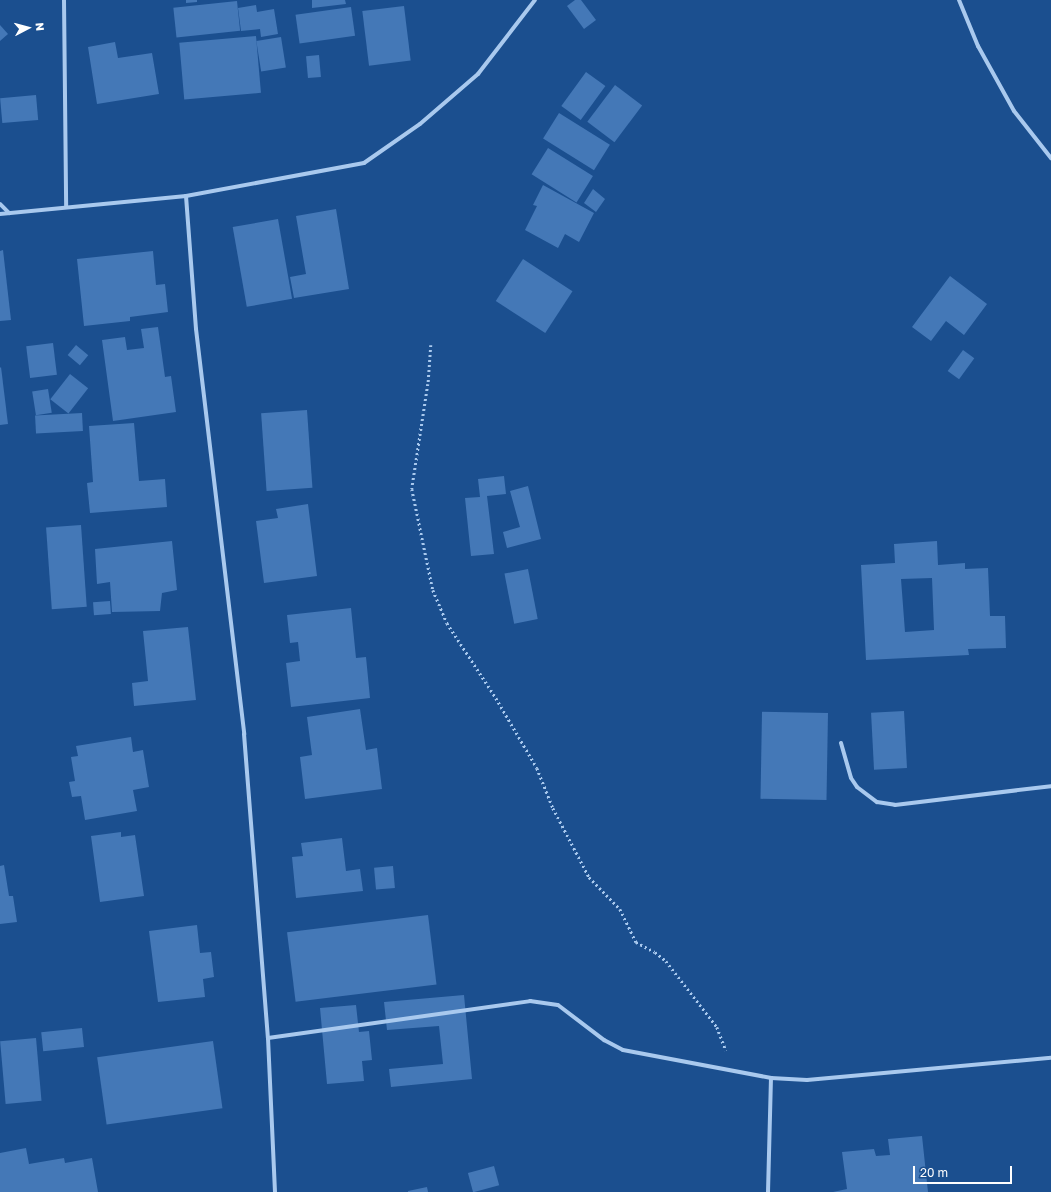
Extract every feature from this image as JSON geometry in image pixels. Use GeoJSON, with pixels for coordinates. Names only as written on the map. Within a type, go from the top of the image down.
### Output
{"type":"FeatureCollection","features":[{"type":"Feature","properties":{"kind":"street"},"geometry":{"type":"LineString","coordinates":[[64,0],[66,207]]}},
{"type":"Feature","properties":{"kind":"street"},"geometry":{"type":"LineString","coordinates":[[0,214],[186,196],[364,163],[420,124],[478,74],[535,0]]}},
{"type":"Feature","properties":{"kind":"street"},"geometry":{"type":"LineString","coordinates":[[960,0],[978,46],[1014,111],[1051,158]]}},
{"type":"Feature","properties":{"kind":"street"},"geometry":{"type":"LineString","coordinates":[[186,196],[196,329],[244,734],[268,1038],[275,1192]]}},
{"type":"Feature","properties":{"kind":"street"},"geometry":{"type":"LineString","coordinates":[[0,204],[9,213]]}},
{"type":"Feature","properties":{"kind":"street"},"geometry":{"type":"LineString","coordinates":[[841,743],[851,778],[857,787],[877,802],[895,805],[1051,786]]}},
{"type":"Feature","properties":{"kind":"street"},"geometry":{"type":"LineString","coordinates":[[268,1038],[530,1001],[558,1005],[604,1040],[623,1050],[771,1078],[807,1080],[1051,1058]]}},
{"type":"Feature","properties":{"kind":"street"},"geometry":{"type":"LineString","coordinates":[[768,1192],[771,1078]]}},
{"type":"Feature","properties":{"kind":"path"},"geometry":{"type":"LineString","coordinates":[[431,345],[428,384],[412,489],[433,590],[451,630],[496,698],[537,768],[553,808],[589,877],[620,909],[636,942],[655,952],[666,962],[717,1027],[732,1071]]}},
{"type":"Feature","properties":{"kind":"building"},"geometry":{"type":"Polygon","coordinates":[[[186,0],[197,0],[197,2],[186,3],[186,0]]]}},
{"type":"Feature","properties":{"kind":"building"},"geometry":{"type":"Polygon","coordinates":[[[312,0],[345,0],[346,4],[312,8],[312,0]]]}},
{"type":"Feature","properties":{"kind":"building"},"geometry":{"type":"Polygon","coordinates":[[[575,0],[581,0],[596,20],[584,29],[567,6],[575,0]]]}},
{"type":"Feature","properties":{"kind":"building"},"geometry":{"type":"Polygon","coordinates":[[[237,1],[240,31],[176,38],[173,8],[237,1]]]}},
{"type":"Feature","properties":{"kind":"building"},"geometry":{"type":"Polygon","coordinates":[[[256,5],[257,12],[274,9],[278,34],[261,37],[260,29],[241,31],[238,8],[256,5]]]}},
{"type":"Feature","properties":{"kind":"building"},"geometry":{"type":"Polygon","coordinates":[[[404,6],[411,61],[369,66],[362,11],[404,6]]]}},
{"type":"Feature","properties":{"kind":"building"},"geometry":{"type":"Polygon","coordinates":[[[351,7],[355,36],[300,44],[296,15],[351,7]]]}},
{"type":"Feature","properties":{"kind":"building"},"geometry":{"type":"Polygon","coordinates":[[[0,25],[8,34],[0,41],[0,25]]]}},
{"type":"Feature","properties":{"kind":"building"},"geometry":{"type":"Polygon","coordinates":[[[256,36],[261,93],[184,99],[179,43],[256,36]]]}},
{"type":"Feature","properties":{"kind":"building"},"geometry":{"type":"Polygon","coordinates":[[[281,37],[286,68],[261,72],[256,41],[281,37]]]}},
{"type":"Feature","properties":{"kind":"building"},"geometry":{"type":"Polygon","coordinates":[[[115,42],[118,58],[152,53],[159,94],[97,104],[88,47],[115,42]]]}},
{"type":"Feature","properties":{"kind":"building"},"geometry":{"type":"Polygon","coordinates":[[[319,55],[321,77],[308,78],[306,56],[319,55]]]}},
{"type":"Feature","properties":{"kind":"building"},"geometry":{"type":"Polygon","coordinates":[[[586,72],[605,86],[581,120],[561,106],[586,72]]]}},
{"type":"Feature","properties":{"kind":"building"},"geometry":{"type":"Polygon","coordinates":[[[615,85],[642,105],[614,142],[587,122],[615,85]]]}},
{"type":"Feature","properties":{"kind":"building"},"geometry":{"type":"Polygon","coordinates":[[[36,95],[38,120],[2,123],[0,98],[36,95]]]}},
{"type":"Feature","properties":{"kind":"building"},"geometry":{"type":"Polygon","coordinates":[[[559,113],[610,145],[594,170],[543,138],[559,113]]]}},
{"type":"Feature","properties":{"kind":"building"},"geometry":{"type":"Polygon","coordinates":[[[548,148],[593,176],[577,202],[532,174],[548,148]]]}},
{"type":"Feature","properties":{"kind":"building"},"geometry":{"type":"Polygon","coordinates":[[[543,185],[594,213],[579,242],[565,234],[558,248],[525,230],[537,206],[533,205],[543,185]]]}},
{"type":"Feature","properties":{"kind":"building"},"geometry":{"type":"Polygon","coordinates":[[[593,189],[605,199],[596,212],[584,203],[593,189]]]}},
{"type":"Feature","properties":{"kind":"building"},"geometry":{"type":"Polygon","coordinates":[[[336,209],[349,289],[294,298],[290,277],[306,274],[296,216],[336,209]]]}},
{"type":"Feature","properties":{"kind":"building"},"geometry":{"type":"Polygon","coordinates":[[[278,219],[292,299],[247,307],[233,227],[278,219]]]}},
{"type":"Feature","properties":{"kind":"building"},"geometry":{"type":"Polygon","coordinates":[[[3,250],[11,320],[0,321],[0,251],[3,250]]]}},
{"type":"Feature","properties":{"kind":"building"},"geometry":{"type":"Polygon","coordinates":[[[153,251],[156,285],[165,284],[168,312],[130,317],[130,321],[84,326],[77,259],[153,251]]]}},
{"type":"Feature","properties":{"kind":"building"},"geometry":{"type":"Polygon","coordinates":[[[523,259],[572,291],[545,333],[496,301],[523,259]]]}},
{"type":"Feature","properties":{"kind":"building"},"geometry":{"type":"Polygon","coordinates":[[[950,276],[987,304],[964,335],[946,321],[931,341],[912,327],[950,276]]]}},
{"type":"Feature","properties":{"kind":"building"},"geometry":{"type":"Polygon","coordinates":[[[158,327],[165,377],[171,376],[176,412],[113,421],[102,340],[125,337],[127,350],[144,348],[141,329],[158,327]]]}},
{"type":"Feature","properties":{"kind":"building"},"geometry":{"type":"Polygon","coordinates":[[[53,343],[57,375],[30,378],[26,346],[53,343]]]}},
{"type":"Feature","properties":{"kind":"building"},"geometry":{"type":"Polygon","coordinates":[[[76,345],[88,355],[80,365],[68,355],[76,345]]]}},
{"type":"Feature","properties":{"kind":"building"},"geometry":{"type":"Polygon","coordinates":[[[963,350],[974,358],[959,379],[948,371],[963,350]]]}},
{"type":"Feature","properties":{"kind":"building"},"geometry":{"type":"Polygon","coordinates":[[[1,367],[8,424],[0,425],[0,368],[1,367]]]}},
{"type":"Feature","properties":{"kind":"building"},"geometry":{"type":"Polygon","coordinates":[[[70,374],[88,388],[68,413],[50,399],[70,374]]]}},
{"type":"Feature","properties":{"kind":"building"},"geometry":{"type":"Polygon","coordinates":[[[48,389],[52,413],[36,415],[32,392],[48,389]]]}},
{"type":"Feature","properties":{"kind":"building"},"geometry":{"type":"Polygon","coordinates":[[[307,410],[312,488],[267,491],[261,413],[307,410]]]}},
{"type":"Feature","properties":{"kind":"building"},"geometry":{"type":"Polygon","coordinates":[[[82,413],[83,431],[36,433],[35,415],[82,413]]]}},
{"type":"Feature","properties":{"kind":"building"},"geometry":{"type":"Polygon","coordinates":[[[134,423],[139,481],[165,479],[167,507],[90,513],[87,483],[93,482],[89,426],[134,423]]]}},
{"type":"Feature","properties":{"kind":"building"},"geometry":{"type":"Polygon","coordinates":[[[504,476],[506,494],[487,496],[494,554],[471,556],[465,498],[480,497],[478,479],[504,476]]]}},
{"type":"Feature","properties":{"kind":"building"},"geometry":{"type":"Polygon","coordinates":[[[528,486],[541,539],[507,548],[503,532],[520,527],[510,491],[528,486]]]}},
{"type":"Feature","properties":{"kind":"building"},"geometry":{"type":"Polygon","coordinates":[[[308,504],[317,576],[264,583],[256,521],[278,518],[276,509],[308,504]]]}},
{"type":"Feature","properties":{"kind":"building"},"geometry":{"type":"Polygon","coordinates":[[[81,525],[87,607],[52,609],[46,527],[81,525]]]}},
{"type":"Feature","properties":{"kind":"building"},"geometry":{"type":"Polygon","coordinates":[[[172,541],[177,590],[162,593],[160,611],[112,612],[110,582],[97,584],[95,549],[172,541]]]}},
{"type":"Feature","properties":{"kind":"building"},"geometry":{"type":"Polygon","coordinates":[[[937,541],[938,565],[965,563],[965,569],[988,568],[990,616],[1005,616],[1006,648],[968,649],[969,655],[866,660],[861,565],[895,563],[894,544],[937,541]],[[932,578],[901,579],[905,632],[934,630],[932,578]]]}},
{"type":"Feature","properties":{"kind":"building"},"geometry":{"type":"Polygon","coordinates":[[[528,569],[538,619],[514,624],[504,574],[528,569]]]}},
{"type":"Feature","properties":{"kind":"building"},"geometry":{"type":"Polygon","coordinates":[[[110,601],[111,614],[94,615],[93,602],[110,601]]]}},
{"type":"Feature","properties":{"kind":"building"},"geometry":{"type":"Polygon","coordinates":[[[351,608],[356,658],[366,657],[370,698],[291,707],[286,663],[300,661],[298,642],[290,643],[287,615],[351,608]]]}},
{"type":"Feature","properties":{"kind":"building"},"geometry":{"type":"Polygon","coordinates":[[[188,627],[196,700],[134,706],[132,683],[148,681],[143,631],[188,627]]]}},
{"type":"Feature","properties":{"kind":"building"},"geometry":{"type":"Polygon","coordinates":[[[360,709],[366,750],[377,748],[382,789],[305,799],[300,757],[312,755],[307,717],[360,709]]]}},
{"type":"Feature","properties":{"kind":"building"},"geometry":{"type":"Polygon","coordinates":[[[904,711],[907,768],[874,770],[871,713],[904,711]]]}},
{"type":"Feature","properties":{"kind":"building"},"geometry":{"type":"Polygon","coordinates":[[[762,712],[828,713],[826,800],[760,799],[762,712]]]}},
{"type":"Feature","properties":{"kind":"building"},"geometry":{"type":"Polygon","coordinates":[[[131,737],[133,752],[143,750],[149,787],[133,790],[137,811],[85,820],[81,796],[72,797],[69,782],[75,781],[71,757],[78,756],[76,746],[131,737]]]}},
{"type":"Feature","properties":{"kind":"building"},"geometry":{"type":"Polygon","coordinates":[[[121,832],[121,837],[135,835],[144,896],[100,902],[91,836],[121,832]]]}},
{"type":"Feature","properties":{"kind":"building"},"geometry":{"type":"Polygon","coordinates":[[[342,838],[346,871],[360,869],[363,891],[296,898],[292,857],[303,856],[301,843],[342,838]]]}},
{"type":"Feature","properties":{"kind":"building"},"geometry":{"type":"Polygon","coordinates":[[[4,865],[9,896],[13,896],[17,922],[0,924],[0,866],[4,865]]]}},
{"type":"Feature","properties":{"kind":"building"},"geometry":{"type":"Polygon","coordinates":[[[393,866],[395,888],[376,890],[374,868],[393,866]]]}},
{"type":"Feature","properties":{"kind":"building"},"geometry":{"type":"Polygon","coordinates":[[[428,915],[437,984],[296,1002],[287,932],[428,915]]]}},
{"type":"Feature","properties":{"kind":"building"},"geometry":{"type":"Polygon","coordinates":[[[197,925],[200,953],[211,952],[214,977],[203,979],[205,997],[158,1002],[149,931],[197,925]]]}},
{"type":"Feature","properties":{"kind":"building"},"geometry":{"type":"Polygon","coordinates":[[[464,995],[472,1079],[391,1087],[389,1069],[443,1064],[439,1026],[387,1030],[384,1002],[464,995]]]}},
{"type":"Feature","properties":{"kind":"building"},"geometry":{"type":"Polygon","coordinates":[[[356,1005],[359,1032],[369,1031],[372,1060],[362,1061],[364,1081],[327,1084],[320,1008],[356,1005]]]}},
{"type":"Feature","properties":{"kind":"building"},"geometry":{"type":"Polygon","coordinates":[[[82,1028],[84,1047],[43,1051],[41,1032],[82,1028]]]}},
{"type":"Feature","properties":{"kind":"building"},"geometry":{"type":"Polygon","coordinates":[[[36,1038],[41,1101],[6,1104],[0,1041],[36,1038]]]}},
{"type":"Feature","properties":{"kind":"building"},"geometry":{"type":"Polygon","coordinates":[[[213,1041],[222,1108],[107,1125],[97,1057],[213,1041]]]}},
{"type":"Feature","properties":{"kind":"building"},"geometry":{"type":"Polygon","coordinates":[[[922,1136],[928,1192],[833,1192],[847,1189],[842,1152],[874,1149],[876,1156],[890,1155],[888,1139],[922,1136]]]}},
{"type":"Feature","properties":{"kind":"building"},"geometry":{"type":"Polygon","coordinates":[[[26,1148],[29,1164],[64,1158],[65,1163],[92,1158],[98,1192],[0,1192],[0,1153],[26,1148]]]}},
{"type":"Feature","properties":{"kind":"building"},"geometry":{"type":"Polygon","coordinates":[[[494,1166],[499,1185],[473,1192],[468,1173],[494,1166]]]}},
{"type":"Feature","properties":{"kind":"building"},"geometry":{"type":"Polygon","coordinates":[[[427,1187],[428,1192],[408,1192],[408,1191],[427,1187]]]}}]}
